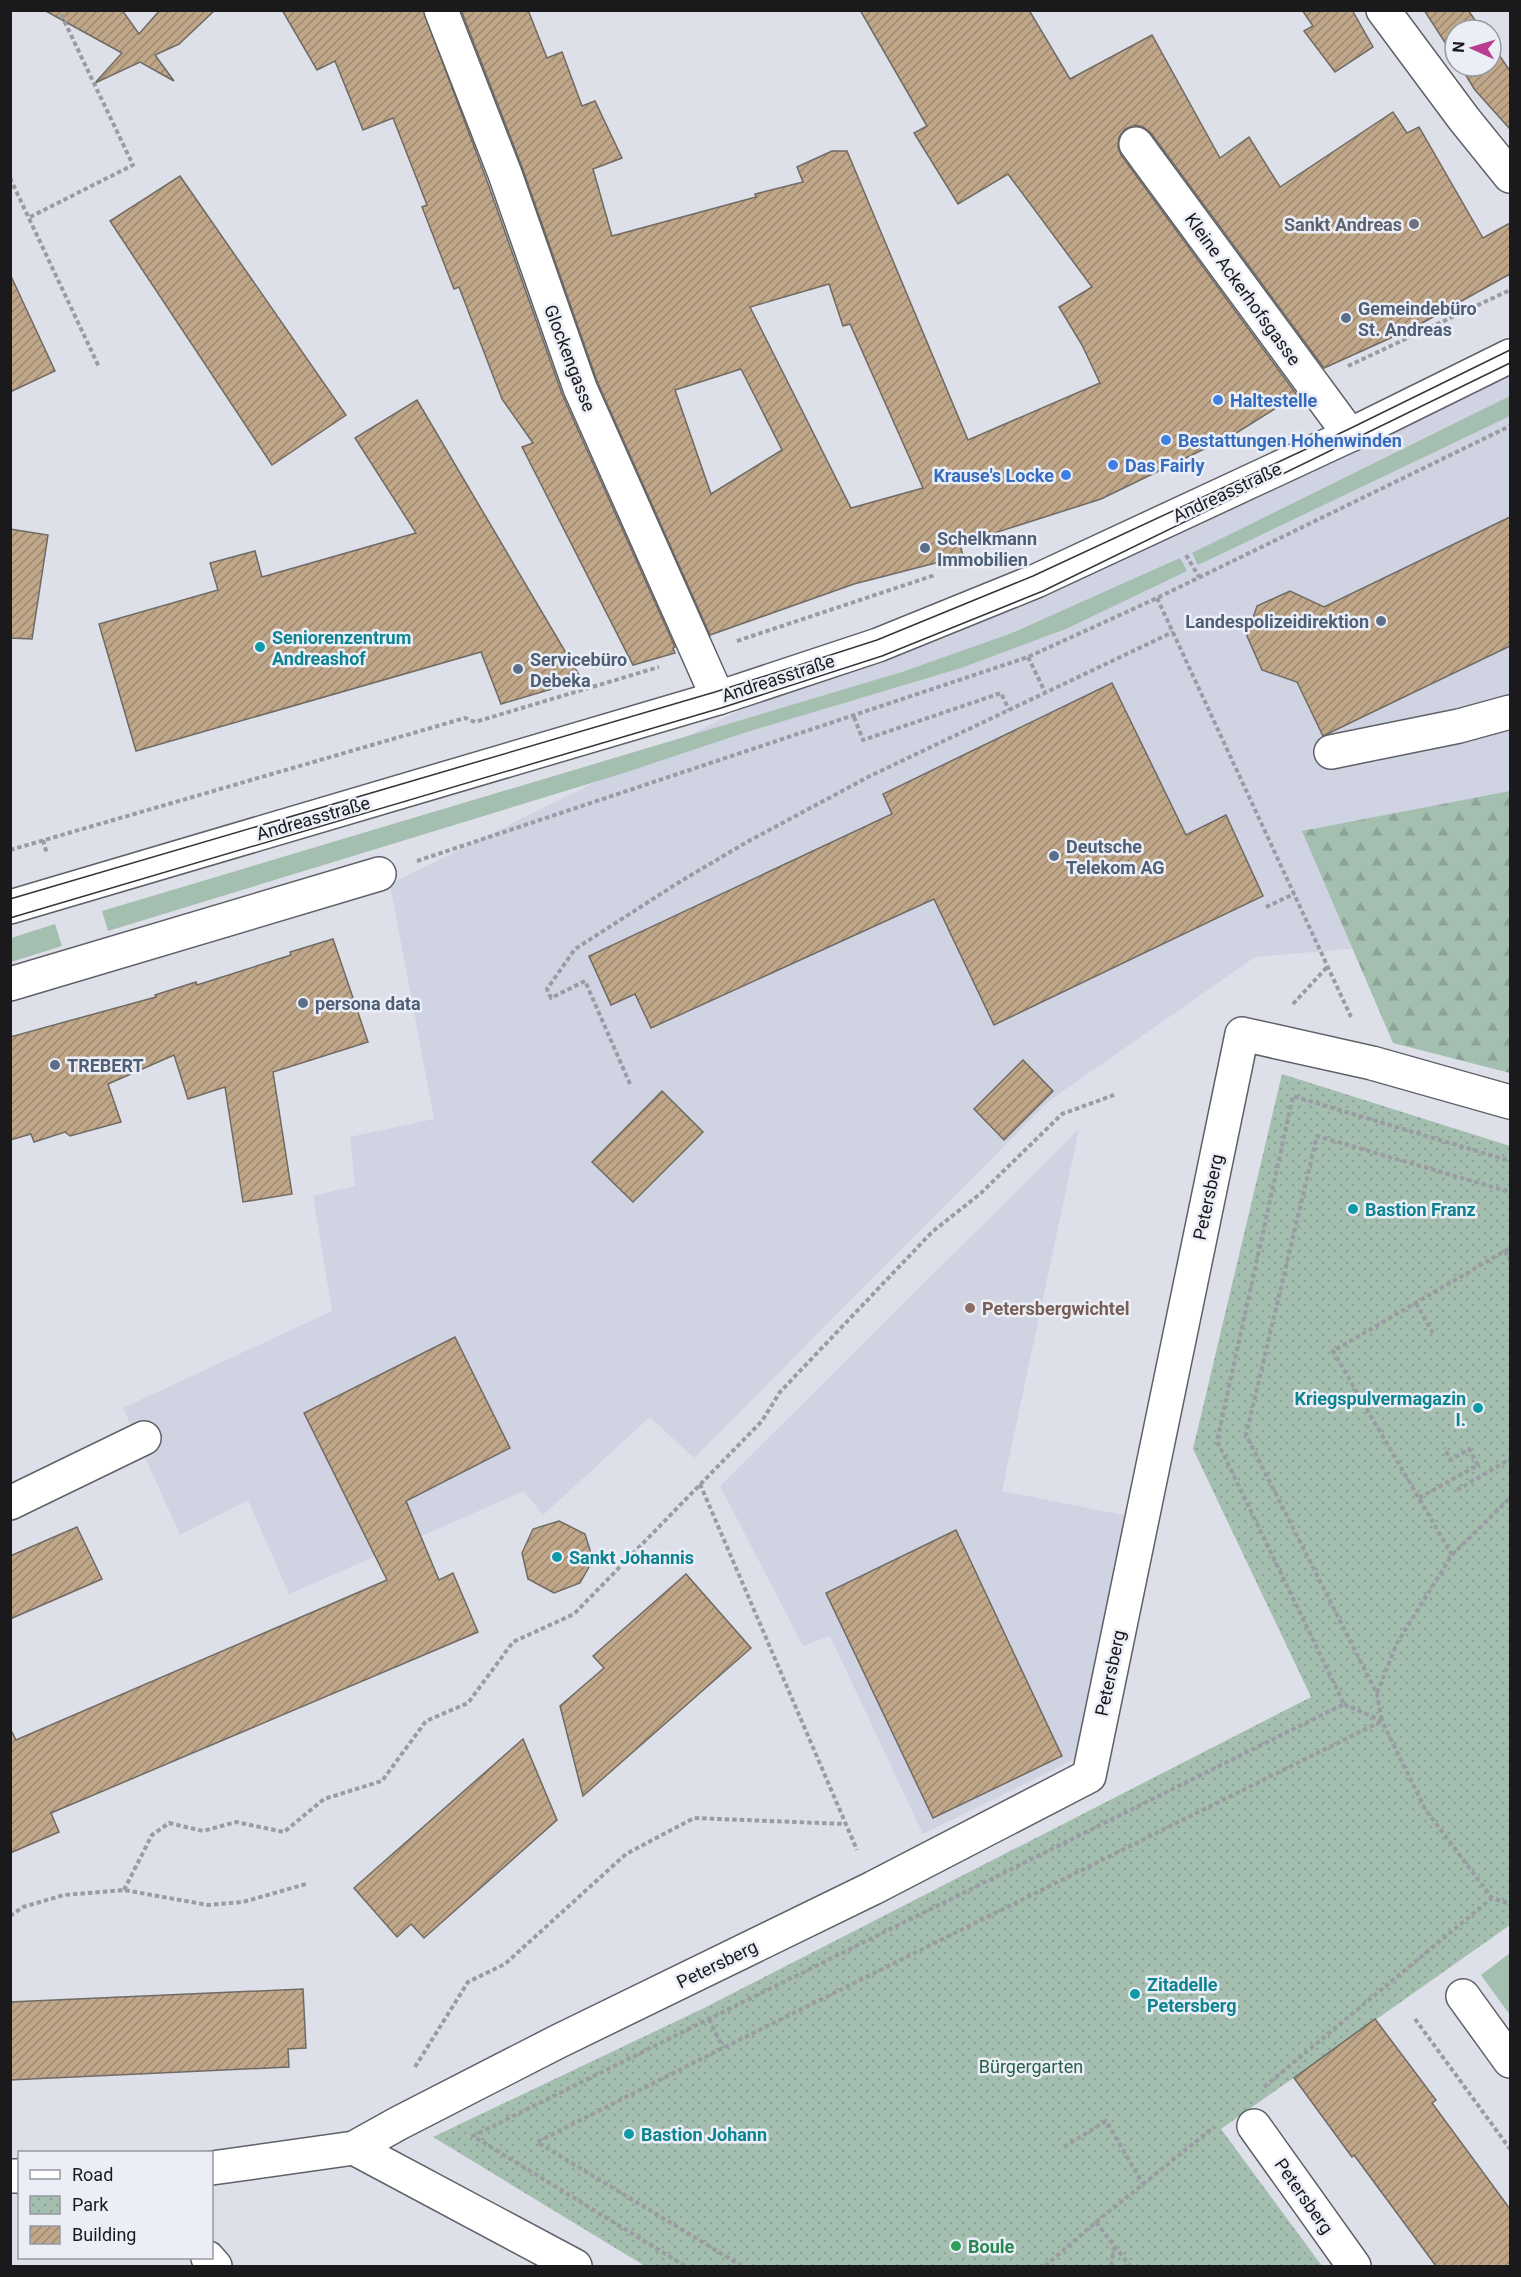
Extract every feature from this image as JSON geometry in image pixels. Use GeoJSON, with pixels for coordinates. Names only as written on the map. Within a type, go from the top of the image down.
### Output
{"type":"FeatureCollection","features":[{"type":"Feature","properties":{"kind":"street","name":"Glockengasse"},"geometry":{"type":"LineString","coordinates":[[441,10],[505,174],[579,388],[718,698]]}},
{"type":"Feature","properties":{"kind":"street"},"geometry":{"type":"LineString","coordinates":[[1383,10],[1464,119],[1510,176]]}},
{"type":"Feature","properties":{"kind":"street","name":"Kleine Ackerhofsgasse"},"geometry":{"type":"LineString","coordinates":[[1136,144],[1350,435]]}},
{"type":"Feature","properties":{"kind":"street","name":"Andreasstraße"},"geometry":{"type":"LineString","coordinates":[[10,907],[718,698],[878,645],[1036,581],[1350,435],[1510,356]]}},
{"type":"Feature","properties":{"kind":"street"},"geometry":{"type":"LineString","coordinates":[[1331,752],[1459,726],[1510,712]]}},
{"type":"Feature","properties":{"kind":"street"},"geometry":{"type":"LineString","coordinates":[[10,984],[379,874]]}},
{"type":"Feature","properties":{"kind":"street","name":"Petersberg"},"geometry":{"type":"LineString","coordinates":[[213,2168],[354,2148],[558,2042],[873,1888],[1089,1776],[1242,1034],[1372,1063],[1510,1102]]}},
{"type":"Feature","properties":{"kind":"street"},"geometry":{"type":"LineString","coordinates":[[10,1503],[144,1438]]}},
{"type":"Feature","properties":{"kind":"street"},"geometry":{"type":"LineString","coordinates":[[1463,1996],[1510,2061]]}},
{"type":"Feature","properties":{"kind":"street","name":"Petersberg"},"geometry":{"type":"LineString","coordinates":[[1254,2126],[1354,2266]]}},
{"type":"Feature","properties":{"kind":"street"},"geometry":{"type":"LineString","coordinates":[[354,2148],[574,2266]]}},
{"type":"Feature","properties":{"kind":"path"},"geometry":{"type":"LineString","coordinates":[[30,217],[133,165],[59,10]]}},
{"type":"Feature","properties":{"kind":"path"},"geometry":{"type":"LineString","coordinates":[[10,178],[99,367]]}},
{"type":"Feature","properties":{"kind":"path"},"geometry":{"type":"LineString","coordinates":[[1317,389],[1331,374],[1510,290]]}},
{"type":"Feature","properties":{"kind":"path"},"geometry":{"type":"LineString","coordinates":[[379,874],[1028,657],[1157,598],[1510,426]]}},
{"type":"Feature","properties":{"kind":"path"},"geometry":{"type":"LineString","coordinates":[[1186,554],[1199,577]]}},
{"type":"Feature","properties":{"kind":"path"},"geometry":{"type":"LineString","coordinates":[[10,850],[465,717],[475,722],[698,655],[943,572]]}},
{"type":"Feature","properties":{"kind":"path"},"geometry":{"type":"LineString","coordinates":[[1157,598],[1326,963]]}},
{"type":"Feature","properties":{"kind":"path"},"geometry":{"type":"LineString","coordinates":[[630,1084],[585,981],[551,998],[548,989],[575,949],[747,842],[870,776],[1173,632]]}},
{"type":"Feature","properties":{"kind":"path"},"geometry":{"type":"LineString","coordinates":[[1028,657],[1045,692]]}},
{"type":"Feature","properties":{"kind":"path"},"geometry":{"type":"LineString","coordinates":[[854,717],[863,740],[1001,693],[1009,710]]}},
{"type":"Feature","properties":{"kind":"path"},"geometry":{"type":"LineString","coordinates":[[1266,907],[1294,894]]}},
{"type":"Feature","properties":{"kind":"path"},"geometry":{"type":"LineString","coordinates":[[124,1890],[152,1835],[169,1823],[203,1831],[236,1822],[284,1832],[324,1799],[382,1780],[426,1721],[468,1703],[513,1642],[574,1614],[762,1421],[780,1392],[932,1232],[980,1194],[1062,1114],[1114,1095]]}},
{"type":"Feature","properties":{"kind":"path"},"geometry":{"type":"LineString","coordinates":[[1510,1161],[1293,1096],[1217,1441],[1344,1704],[1382,1721],[1425,1809],[1492,1898],[1510,1904]]}},
{"type":"Feature","properties":{"kind":"path"},"geometry":{"type":"LineString","coordinates":[[1452,1555],[1333,1351],[1510,1248]]}},
{"type":"Feature","properties":{"kind":"path"},"geometry":{"type":"LineString","coordinates":[[1505,1251],[1510,1260]]}},
{"type":"Feature","properties":{"kind":"path"},"geometry":{"type":"LineString","coordinates":[[1416,1303],[1434,1335]]}},
{"type":"Feature","properties":{"kind":"path"},"geometry":{"type":"LineString","coordinates":[[1419,1498],[1478,1465],[1469,1449],[1451,1460],[1444,1448]]}},
{"type":"Feature","properties":{"kind":"path"},"geometry":{"type":"LineString","coordinates":[[1457,1490],[1510,1459]]}},
{"type":"Feature","properties":{"kind":"path"},"geometry":{"type":"LineString","coordinates":[[700,1484],[873,1888]]}},
{"type":"Feature","properties":{"kind":"path"},"geometry":{"type":"LineString","coordinates":[[1377,1694],[1397,1643],[1452,1555],[1510,1498]]}},
{"type":"Feature","properties":{"kind":"path"},"geometry":{"type":"LineString","coordinates":[[685,2266],[473,2136],[1344,1704]]}},
{"type":"Feature","properties":{"kind":"path"},"geometry":{"type":"LineString","coordinates":[[414,2069],[468,1982],[505,1964],[626,1854],[694,1818],[845,1824]]}},
{"type":"Feature","properties":{"kind":"path"},"geometry":{"type":"LineString","coordinates":[[10,1916],[23,1907],[64,1894],[124,1890],[208,1905],[243,1902],[306,1884]]}},
{"type":"Feature","properties":{"kind":"path"},"geometry":{"type":"LineString","coordinates":[[1258,2092],[1492,1898]]}},
{"type":"Feature","properties":{"kind":"path"},"geometry":{"type":"LineString","coordinates":[[1415,2019],[1510,2149]]}},
{"type":"Feature","properties":{"kind":"path"},"geometry":{"type":"LineString","coordinates":[[709,2020],[723,2048]]}},
{"type":"Feature","properties":{"kind":"path"},"geometry":{"type":"LineString","coordinates":[[1064,2147],[1106,2121],[1143,2184]]}},
{"type":"Feature","properties":{"kind":"path"},"geometry":{"type":"LineString","coordinates":[[1045,2266],[1222,2121]]}},
{"type":"Feature","properties":{"kind":"path"},"geometry":{"type":"LineString","coordinates":[[1096,2222],[1130,2266]]}},
{"type":"Feature","properties":{"kind":"path"},"geometry":{"type":"LineString","coordinates":[[1111,2266],[1115,2246]]}},
{"type":"Feature","properties":{"kind":"shaded area"},"geometry":{"type":"Polygon","coordinates":[[[1510,347],[1510,935],[1255,957],[1049,1101],[694,1458],[650,1417],[543,1515],[524,1491],[289,1594],[248,1500],[180,1535],[123,1408],[332,1311],[313,1196],[355,1186],[350,1137],[434,1119],[390,884],[865,648],[1510,347]]]}},
{"type":"Feature","properties":{"kind":"shaded area","name":"Petersbergwichtel"},"geometry":{"type":"Polygon","coordinates":[[[1079,1129],[1002,1491],[1128,1516],[1075,1759],[923,1834],[830,1636],[803,1646],[720,1486],[1079,1129]]]}},
{"type":"Feature","properties":{"kind":"green space"},"geometry":{"type":"Polygon","coordinates":[[[1510,396],[1510,416],[1198,565],[1192,553],[1510,396]]]}},
{"type":"Feature","properties":{"kind":"green space"},"geometry":{"type":"Polygon","coordinates":[[[1180,558],[1187,571],[1068,628],[961,668],[750,731],[624,773],[108,931],[102,911],[902,672],[1012,633],[1180,558]]]}},
{"type":"Feature","properties":{"kind":"green space"},"geometry":{"type":"Polygon","coordinates":[[[1510,791],[1510,1073],[1393,1043],[1302,831],[1510,791]]]}},
{"type":"Feature","properties":{"kind":"green space"},"geometry":{"type":"Polygon","coordinates":[[[55,924],[62,946],[11,962],[11,938],[55,924]]]}},
{"type":"Feature","properties":{"kind":"green space","name":"Bürgergarten"},"geometry":{"type":"Polygon","coordinates":[[[1282,1074],[1510,1146],[1510,1925],[1221,2129],[1322,2266],[645,2266],[433,2137],[704,2008],[1311,1697],[1193,1449],[1282,1074]]]}},
{"type":"Feature","properties":{"kind":"green space"},"geometry":{"type":"Polygon","coordinates":[[[1510,1953],[1510,2015],[1481,1975],[1510,1953]]]}},
{"type":"Feature","properties":{"kind":"building"},"geometry":{"type":"Polygon","coordinates":[[[44,10],[122,10],[139,34],[160,10],[215,10],[179,44],[155,55],[174,81],[140,62],[95,83],[122,53],[44,10]]]}},
{"type":"Feature","properties":{"kind":"building"},"geometry":{"type":"Polygon","coordinates":[[[282,10],[423,10],[487,181],[562,394],[675,647],[673,648],[675,653],[633,665],[522,447],[533,443],[502,399],[459,287],[454,289],[422,207],[427,205],[393,118],[363,130],[335,61],[317,70],[282,10]]]}},
{"type":"Feature","properties":{"kind":"building"},"geometry":{"type":"Polygon","coordinates":[[[461,10],[528,10],[547,58],[562,52],[582,106],[595,101],[622,158],[593,169],[612,236],[803,182],[797,167],[832,151],[847,151],[968,440],[1100,383],[1082,345],[1059,307],[1092,287],[1008,174],[958,204],[914,133],[927,126],[860,10],[1029,10],[1070,79],[1152,35],[1220,158],[1249,137],[1280,187],[1393,112],[1407,133],[1419,127],[1483,238],[1510,223],[1510,274],[1415,327],[1324,368],[1151,133],[1135,125],[1125,129],[1119,137],[1118,147],[1121,155],[1297,395],[1233,435],[1101,499],[960,544],[963,556],[854,584],[710,635],[597,381],[522,167],[461,10]],[[829,284],[750,307],[851,508],[923,488],[850,324],[843,326],[829,284]],[[741,369],[675,390],[711,494],[782,450],[741,369]]]}},
{"type":"Feature","properties":{"kind":"building"},"geometry":{"type":"Polygon","coordinates":[[[1302,10],[1352,10],[1373,47],[1335,72],[1304,31],[1313,26],[1302,10]]]}},
{"type":"Feature","properties":{"kind":"building"},"geometry":{"type":"Polygon","coordinates":[[[1424,10],[1468,10],[1474,18],[1443,18],[1443,39],[1424,10]]]}},
{"type":"Feature","properties":{"kind":"building"},"geometry":{"type":"Polygon","coordinates":[[[1503,61],[1510,71],[1510,129],[1475,90],[1468,78],[1503,78],[1503,61]]]}},
{"type":"Feature","properties":{"kind":"building"},"geometry":{"type":"Polygon","coordinates":[[[180,176],[346,415],[272,465],[110,221],[180,176]]]}},
{"type":"Feature","properties":{"kind":"building"},"geometry":{"type":"Polygon","coordinates":[[[10,274],[55,371],[10,392],[10,274]]]}},
{"type":"Feature","properties":{"kind":"building"},"geometry":{"type":"Polygon","coordinates":[[[417,400],[582,680],[501,704],[481,652],[136,751],[99,624],[218,590],[210,563],[255,551],[262,577],[416,533],[355,438],[417,400]]]}},
{"type":"Feature","properties":{"kind":"building","name":"Landespolizeidirektion"},"geometry":{"type":"Polygon","coordinates":[[[1510,517],[1510,646],[1323,736],[1297,682],[1262,670],[1247,636],[1257,606],[1290,591],[1324,607],[1510,517]]]}},
{"type":"Feature","properties":{"kind":"building"},"geometry":{"type":"Polygon","coordinates":[[[10,529],[48,535],[32,639],[10,638],[10,529]]]}},
{"type":"Feature","properties":{"kind":"building"},"geometry":{"type":"Polygon","coordinates":[[[1112,683],[1186,835],[1226,815],[1263,896],[994,1025],[934,899],[651,1028],[635,994],[611,1005],[589,956],[892,814],[883,794],[1112,683]]]}},
{"type":"Feature","properties":{"kind":"building"},"geometry":{"type":"Polygon","coordinates":[[[333,939],[368,1042],[273,1072],[292,1194],[243,1202],[225,1087],[188,1099],[174,1055],[108,1084],[121,1122],[70,1136],[65,1132],[34,1142],[31,1134],[10,1140],[10,1037],[156,997],[155,995],[196,982],[197,985],[333,939]]]}},
{"type":"Feature","properties":{"kind":"building"},"geometry":{"type":"Polygon","coordinates":[[[1023,1060],[1053,1091],[1004,1140],[974,1109],[1023,1060]]]}},
{"type":"Feature","properties":{"kind":"building"},"geometry":{"type":"Polygon","coordinates":[[[662,1091],[703,1132],[633,1202],[592,1162],[662,1091]]]}},
{"type":"Feature","properties":{"kind":"building"},"geometry":{"type":"Polygon","coordinates":[[[455,1337],[510,1448],[406,1501],[439,1580],[453,1573],[478,1632],[51,1813],[59,1832],[10,1853],[10,1728],[16,1740],[387,1580],[304,1413],[455,1337]]]}},
{"type":"Feature","properties":{"kind":"building","name":"Sankt Johannis"},"geometry":{"type":"Polygon","coordinates":[[[559,1521],[585,1534],[593,1560],[580,1583],[554,1593],[528,1579],[522,1553],[533,1529],[559,1521]]]}},
{"type":"Feature","properties":{"kind":"building"},"geometry":{"type":"Polygon","coordinates":[[[77,1527],[102,1579],[10,1619],[10,1556],[77,1527]]]}},
{"type":"Feature","properties":{"kind":"building"},"geometry":{"type":"Polygon","coordinates":[[[956,1530],[1062,1756],[933,1818],[826,1593],[956,1530]]]}},
{"type":"Feature","properties":{"kind":"building"},"geometry":{"type":"Polygon","coordinates":[[[686,1574],[751,1648],[583,1796],[560,1706],[604,1668],[593,1656],[686,1574]]]}},
{"type":"Feature","properties":{"kind":"building"},"geometry":{"type":"Polygon","coordinates":[[[523,1739],[557,1820],[424,1938],[411,1924],[397,1937],[354,1888],[523,1739]]]}},
{"type":"Feature","properties":{"kind":"building"},"geometry":{"type":"Polygon","coordinates":[[[303,1989],[306,2048],[288,2049],[289,2067],[10,2080],[10,2002],[303,1989]]]}},
{"type":"Feature","properties":{"kind":"building"},"geometry":{"type":"Polygon","coordinates":[[[1375,2019],[1436,2100],[1432,2103],[1510,2209],[1510,2266],[1436,2266],[1294,2078],[1375,2019]]]}},
{"type":"Feature","properties":{"kind":"tram line"},"geometry":{"type":"LineString","coordinates":[[10,899],[715,692],[877,640],[1033,576],[1347,430],[1510,350]]}},
{"type":"Feature","properties":{"kind":"tram line"},"geometry":{"type":"LineString","coordinates":[[10,918],[721,708],[882,656],[1043,591],[1510,363]]}},
{"type":"Feature","properties":{"kind":"place","name":"Sankt Andreas"},"geometry":{"type":"Point","coordinates":[1414,224]}},
{"type":"Feature","properties":{"kind":"place","name":"Gemeindebüro St. Andreas"},"geometry":{"type":"Point","coordinates":[1346,318]}},
{"type":"Feature","properties":{"kind":"place","name":"Haltestelle"},"geometry":{"type":"Point","coordinates":[1218,400]}},
{"type":"Feature","properties":{"kind":"place","name":"Bestattungen Hohenwinden"},"geometry":{"type":"Point","coordinates":[1166,440]}},
{"type":"Feature","properties":{"kind":"place","name":"Das Fairly"},"geometry":{"type":"Point","coordinates":[1113,465]}},
{"type":"Feature","properties":{"kind":"place","name":"Krause's Locke"},"geometry":{"type":"Point","coordinates":[1066,475]}},
{"type":"Feature","properties":{"kind":"place","name":"Schelkmann Immobilien"},"geometry":{"type":"Point","coordinates":[925,548]}},
{"type":"Feature","properties":{"kind":"place","name":"Landespolizeidirektion"},"geometry":{"type":"Point","coordinates":[1381,621]}},
{"type":"Feature","properties":{"kind":"place","name":"Seniorenzentrum Andreashof"},"geometry":{"type":"Point","coordinates":[260,647]}},
{"type":"Feature","properties":{"kind":"place","name":"Servicebüro Debeka"},"geometry":{"type":"Point","coordinates":[518,669]}},
{"type":"Feature","properties":{"kind":"place","name":"Deutsche Telekom AG"},"geometry":{"type":"Point","coordinates":[1054,856]}},
{"type":"Feature","properties":{"kind":"place","name":"persona data"},"geometry":{"type":"Point","coordinates":[303,1003]}},
{"type":"Feature","properties":{"kind":"place","name":"TREBERT"},"geometry":{"type":"Point","coordinates":[55,1065]}},
{"type":"Feature","properties":{"kind":"place","name":"Bastion Franz"},"geometry":{"type":"Point","coordinates":[1353,1209]}},
{"type":"Feature","properties":{"kind":"place","name":"Petersbergwichtel"},"geometry":{"type":"Point","coordinates":[970,1308]}},
{"type":"Feature","properties":{"kind":"place","name":"Kriegspulvermagazin I."},"geometry":{"type":"Point","coordinates":[1478,1408]}},
{"type":"Feature","properties":{"kind":"place","name":"Sankt Johannis"},"geometry":{"type":"Point","coordinates":[557,1557]}},
{"type":"Feature","properties":{"kind":"place","name":"Zitadelle Petersberg"},"geometry":{"type":"Point","coordinates":[1135,1994]}},
{"type":"Feature","properties":{"kind":"place","name":"Bastion Johann"},"geometry":{"type":"Point","coordinates":[629,2134]}},
{"type":"Feature","properties":{"kind":"place","name":"Boule"},"geometry":{"type":"Point","coordinates":[956,2246]}}]}
